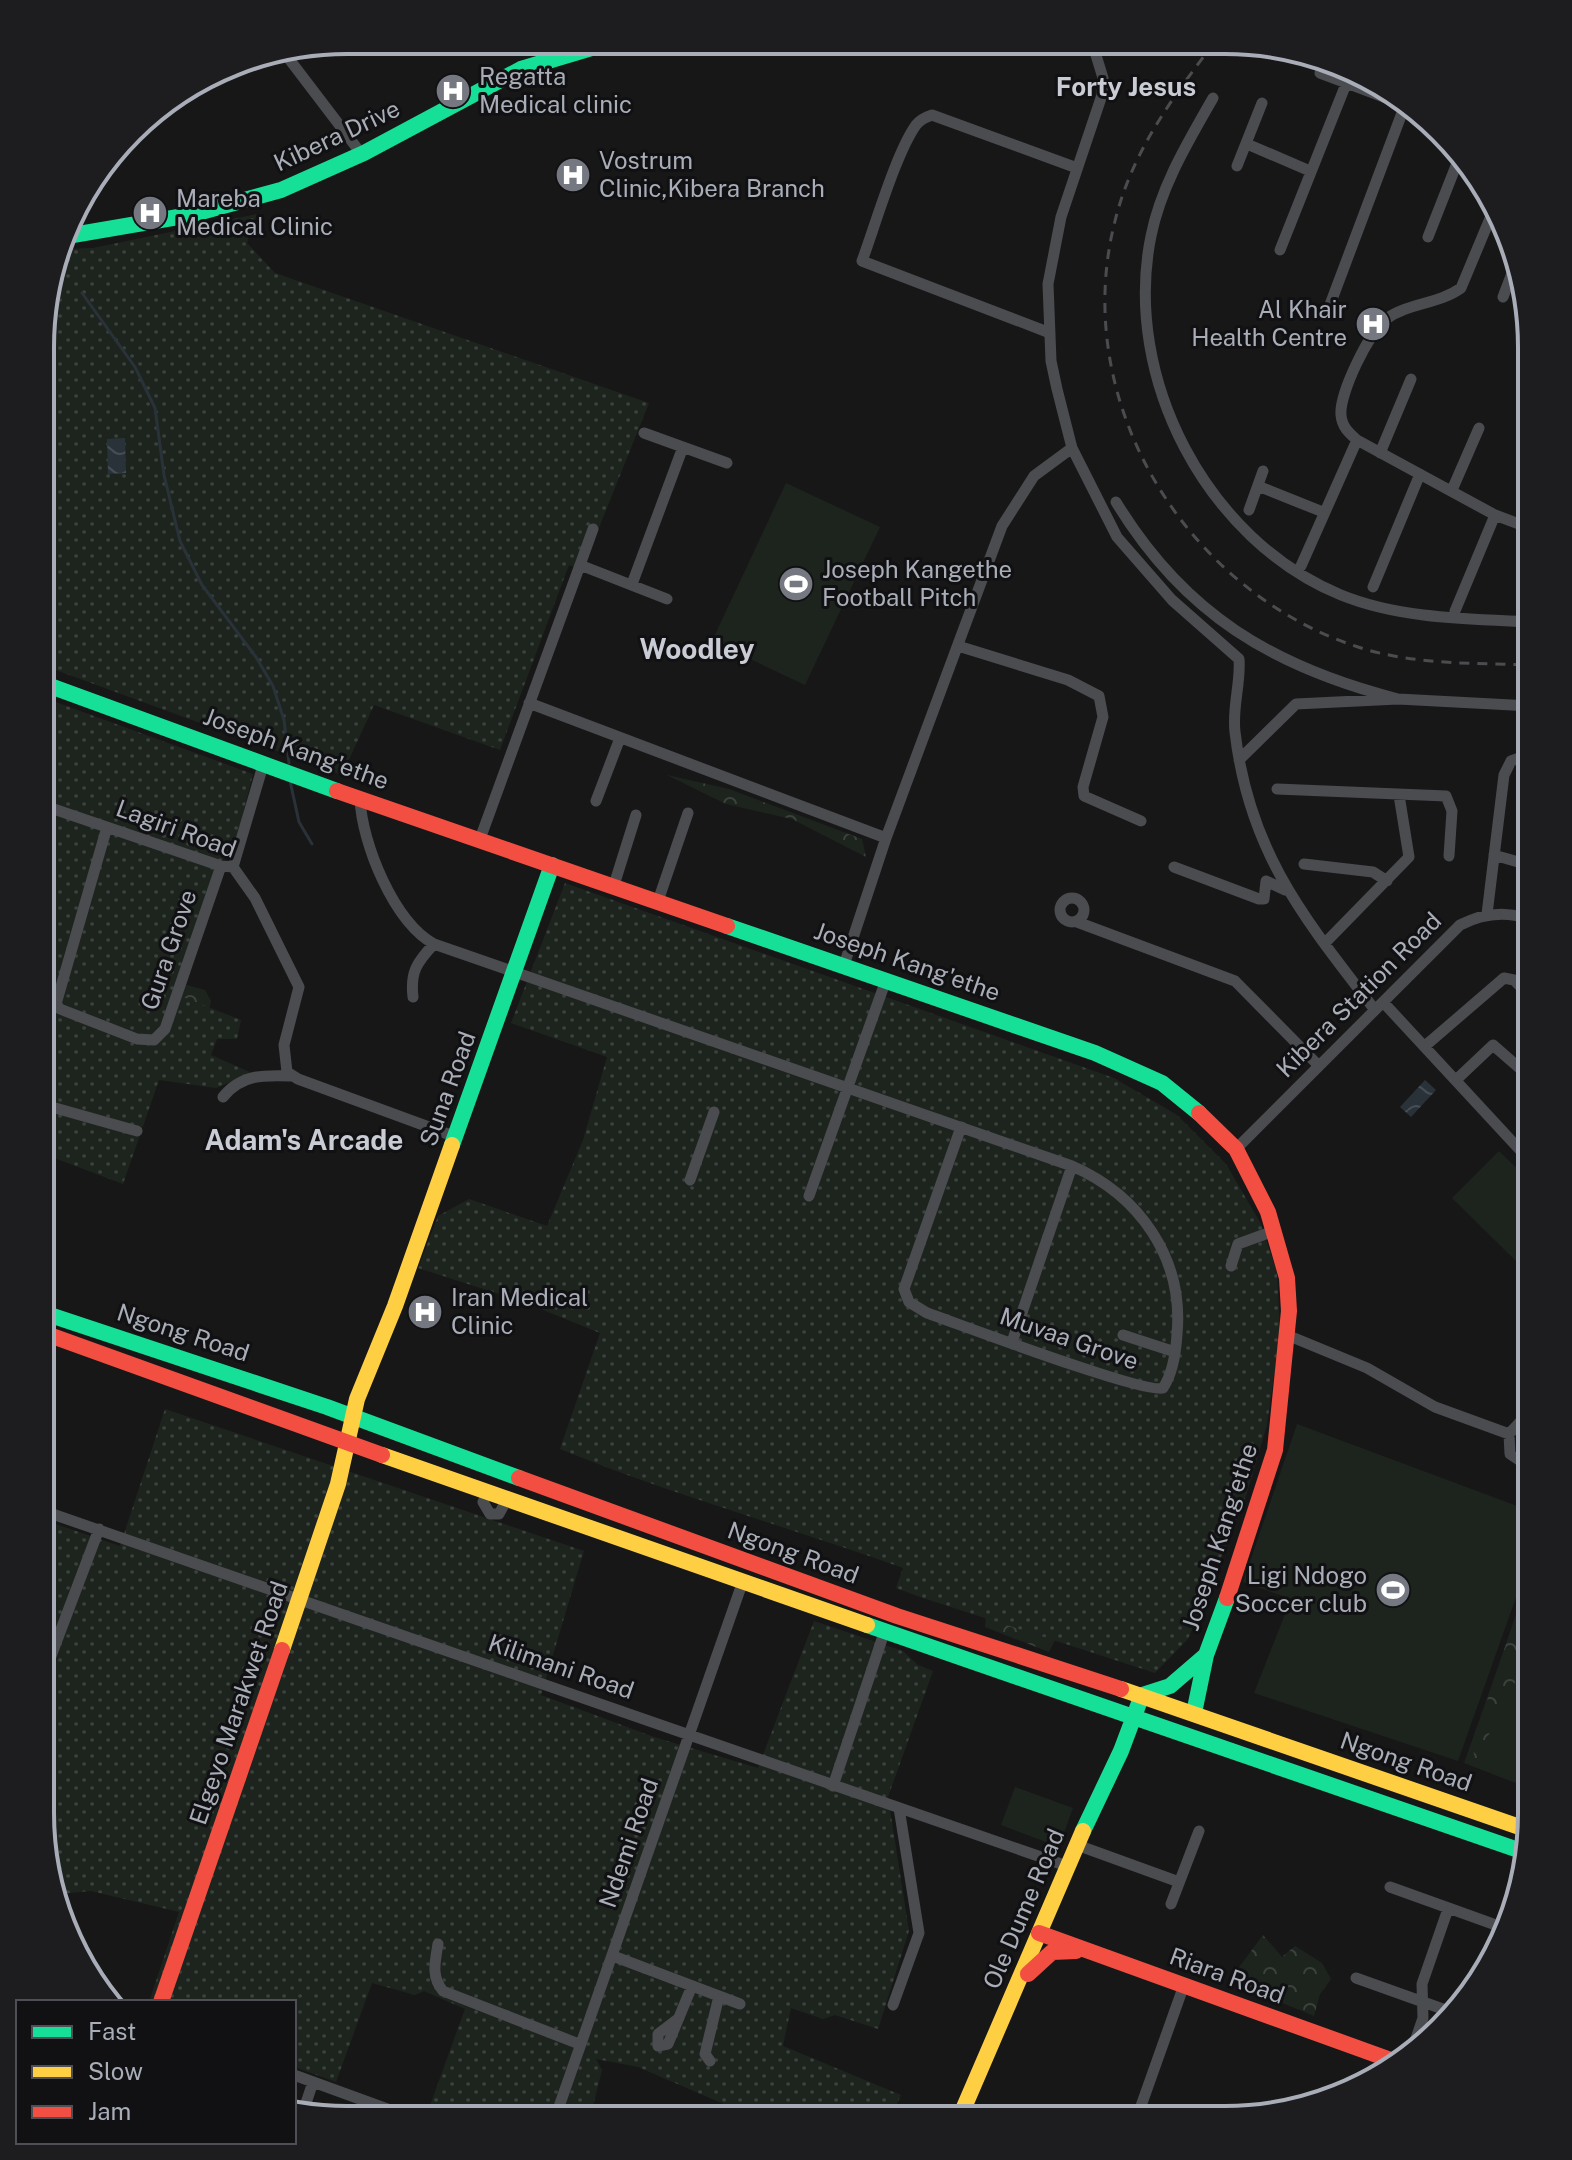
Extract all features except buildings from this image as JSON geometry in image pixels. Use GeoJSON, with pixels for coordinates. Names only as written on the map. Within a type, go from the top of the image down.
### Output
{"type":"FeatureCollection","features":[{"type":"Feature","properties":{"kind":"street","name":"Kibera Drive"},"geometry":{"type":"LineString","coordinates":[[76,234],[216,209],[306,181],[363,156],[520,70],[563,54]]}},
{"type":"Feature","properties":{"kind":"street"},"geometry":{"type":"LineString","coordinates":[[1096,54],[1103,78],[1102,95],[1053,251],[1048,284],[1057,389],[1072,448],[1117,537],[1172,600],[1239,659],[1233,704],[1239,760],[1252,816],[1286,891],[1379,1006],[1425,1046],[1518,1146]]}},
{"type":"Feature","properties":{"kind":"street"},"geometry":{"type":"LineString","coordinates":[[290,60],[363,156]]}},
{"type":"Feature","properties":{"kind":"street"},"geometry":{"type":"LineString","coordinates":[[1320,73],[1347,80]]}},
{"type":"Feature","properties":{"kind":"street"},"geometry":{"type":"LineString","coordinates":[[1280,250],[1310,171],[1353,83]]}},
{"type":"Feature","properties":{"kind":"street"},"geometry":{"type":"LineString","coordinates":[[1213,98],[1169,180],[1156,214],[1146,282],[1154,362],[1162,398],[1205,483],[1270,551],[1302,576],[1342,596],[1431,616],[1518,621]]}},
{"type":"Feature","properties":{"kind":"street"},"geometry":{"type":"LineString","coordinates":[[1237,166],[1262,103]]}},
{"type":"Feature","properties":{"kind":"street"},"geometry":{"type":"LineString","coordinates":[[1050,333],[862,261],[904,151],[917,125],[925,118],[932,115],[1077,168]]}},
{"type":"Feature","properties":{"kind":"street"},"geometry":{"type":"LineString","coordinates":[[1328,310],[1407,118]]}},
{"type":"Feature","properties":{"kind":"street"},"geometry":{"type":"LineString","coordinates":[[1247,144],[1310,171]]}},
{"type":"Feature","properties":{"kind":"street"},"geometry":{"type":"LineString","coordinates":[[1428,237],[1455,167]]}},
{"type":"Feature","properties":{"kind":"street"},"geometry":{"type":"LineString","coordinates":[[1489,220],[1461,288],[1384,320],[1366,343],[1340,412],[1343,425],[1357,440],[1495,515],[1518,524]]}},
{"type":"Feature","properties":{"kind":"street"},"geometry":{"type":"LineString","coordinates":[[1503,297],[1510,279]]}},
{"type":"Feature","properties":{"kind":"street"},"geometry":{"type":"LineString","coordinates":[[1380,453],[1411,379]]}},
{"type":"Feature","properties":{"kind":"street"},"geometry":{"type":"LineString","coordinates":[[1452,490],[1479,428]]}},
{"type":"Feature","properties":{"kind":"street"},"geometry":{"type":"LineString","coordinates":[[644,433],[727,463]]}},
{"type":"Feature","properties":{"kind":"street"},"geometry":{"type":"LineString","coordinates":[[1301,566],[1357,440]]}},
{"type":"Feature","properties":{"kind":"street"},"geometry":{"type":"LineString","coordinates":[[632,584],[683,447]]}},
{"type":"Feature","properties":{"kind":"street"},"geometry":{"type":"LineString","coordinates":[[844,965],[886,838],[1009,513],[1034,476],[1072,448]]}},
{"type":"Feature","properties":{"kind":"street"},"geometry":{"type":"LineString","coordinates":[[1249,510],[1263,471]]}},
{"type":"Feature","properties":{"kind":"street"},"geometry":{"type":"LineString","coordinates":[[1373,587],[1420,474]]}},
{"type":"Feature","properties":{"kind":"street"},"geometry":{"type":"LineString","coordinates":[[1258,486],[1323,512]]}},
{"type":"Feature","properties":{"kind":"street"},"geometry":{"type":"LineString","coordinates":[[1116,502],[1169,574],[1241,636],[1302,669],[1398,699]]}},
{"type":"Feature","properties":{"kind":"street"},"geometry":{"type":"LineString","coordinates":[[1455,611],[1495,515]]}},
{"type":"Feature","properties":{"kind":"street"},"geometry":{"type":"LineString","coordinates":[[480,839],[593,529]]}},
{"type":"Feature","properties":{"kind":"street"},"geometry":{"type":"LineString","coordinates":[[580,565],[667,599]]}},
{"type":"Feature","properties":{"kind":"street"},"geometry":{"type":"LineString","coordinates":[[958,646],[1093,691],[1099,696],[1103,717],[1086,772],[1084,796],[1141,821]]}},
{"type":"Feature","properties":{"kind":"street","name":"Joseph Kang'ethe"},"geometry":{"type":"LineString","coordinates":[[54,687],[360,799],[844,965],[1141,1072],[1191,1105],[1236,1149],[1274,1231],[1287,1278],[1287,1335],[1280,1420],[1268,1479],[1206,1655],[1194,1713]]}},
{"type":"Feature","properties":{"kind":"street"},"geometry":{"type":"LineString","coordinates":[[1239,760],[1296,704],[1398,699],[1518,705]]}},
{"type":"Feature","properties":{"kind":"street"},"geometry":{"type":"LineString","coordinates":[[529,703],[886,838]]}},
{"type":"Feature","properties":{"kind":"street"},"geometry":{"type":"LineString","coordinates":[[596,801],[620,738]]}},
{"type":"Feature","properties":{"kind":"street"},"geometry":{"type":"LineString","coordinates":[[1518,758],[1507,767],[1487,914],[1518,916]]}},
{"type":"Feature","properties":{"kind":"street"},"geometry":{"type":"LineString","coordinates":[[227,867],[264,762]]}},
{"type":"Feature","properties":{"kind":"street"},"geometry":{"type":"LineString","coordinates":[[1277,789],[1399,795],[1438,793],[1449,800],[1452,811],[1449,856]]}},
{"type":"Feature","properties":{"kind":"street"},"geometry":{"type":"LineString","coordinates":[[1325,943],[1405,864],[1410,851],[1399,795]]}},
{"type":"Feature","properties":{"kind":"street"},"geometry":{"type":"LineString","coordinates":[[360,799],[361,821],[370,848],[397,904],[414,931],[434,944],[961,1127]]}},
{"type":"Feature","properties":{"kind":"street","name":"Lagiri Road"},"geometry":{"type":"LineString","coordinates":[[54,809],[227,867],[255,898],[298,984],[283,1056],[284,1068],[291,1076]]}},
{"type":"Feature","properties":{"kind":"street"},"geometry":{"type":"LineString","coordinates":[[658,901],[688,813]]}},
{"type":"Feature","properties":{"kind":"street"},"geometry":{"type":"LineString","coordinates":[[614,885],[636,815]]}},
{"type":"Feature","properties":{"kind":"street","name":"Gura Grove"},"geometry":{"type":"LineString","coordinates":[[107,827],[56,1004],[60,1009],[137,1039],[154,1040],[165,1029],[227,867]]}},
{"type":"Feature","properties":{"kind":"street"},"geometry":{"type":"LineString","coordinates":[[1494,855],[1518,862]]}},
{"type":"Feature","properties":{"kind":"street"},"geometry":{"type":"LineString","coordinates":[[1304,864],[1373,872],[1387,881]]}},
{"type":"Feature","properties":{"kind":"street","name":"Suna Road"},"geometry":{"type":"LineString","coordinates":[[352,1418],[552,865]]}},
{"type":"Feature","properties":{"kind":"street"},"geometry":{"type":"LineString","coordinates":[[1174,867],[1259,899],[1264,899],[1266,881],[1286,891]]}},
{"type":"Feature","properties":{"kind":"street","name":"Kibera Station Road"},"geometry":{"type":"LineString","coordinates":[[1236,1149],[1460,925],[1487,914]]}},
{"type":"Feature","properties":{"kind":"street"},"geometry":{"type":"LineString","coordinates":[[1077,922],[1235,981],[1319,1066]]}},
{"type":"Feature","properties":{"kind":"street"},"geometry":{"type":"LineString","coordinates":[[413,997],[411,980],[416,965],[434,944]]}},
{"type":"Feature","properties":{"kind":"street"},"geometry":{"type":"LineString","coordinates":[[1425,1046],[1500,980],[1511,979],[1518,985]]}},
{"type":"Feature","properties":{"kind":"street"},"geometry":{"type":"LineString","coordinates":[[809,1196],[886,980]]}},
{"type":"Feature","properties":{"kind":"street"},"geometry":{"type":"LineString","coordinates":[[1456,1080],[1493,1045],[1518,1067]]}},
{"type":"Feature","properties":{"kind":"street"},"geometry":{"type":"LineString","coordinates":[[223,1097],[241,1081],[255,1076],[291,1076],[456,1137]]}},
{"type":"Feature","properties":{"kind":"street"},"geometry":{"type":"LineString","coordinates":[[54,1108],[137,1131]]}},
{"type":"Feature","properties":{"kind":"street"},"geometry":{"type":"LineString","coordinates":[[690,1180],[714,1112]]}},
{"type":"Feature","properties":{"kind":"street","name":"Muvaa Grove"},"geometry":{"type":"LineString","coordinates":[[961,1127],[1072,1166],[1105,1182],[1130,1203],[1162,1248],[1179,1303],[1175,1352],[1167,1382],[1160,1390],[916,1308],[904,1292],[961,1127]]}},
{"type":"Feature","properties":{"kind":"street"},"geometry":{"type":"LineString","coordinates":[[1012,1342],[1072,1166]]}},
{"type":"Feature","properties":{"kind":"street"},"geometry":{"type":"LineString","coordinates":[[1231,1266],[1238,1244],[1274,1231]]}},
{"type":"Feature","properties":{"kind":"street","name":"Ngong Road"},"geometry":{"type":"LineString","coordinates":[[54,1316],[352,1418],[794,1580],[1142,1695],[1517,1826]]}},
{"type":"Feature","properties":{"kind":"street"},"geometry":{"type":"LineString","coordinates":[[1123,1335],[1175,1352]]}},
{"type":"Feature","properties":{"kind":"street"},"geometry":{"type":"LineString","coordinates":[[1287,1335],[1367,1368],[1435,1407],[1509,1434]]}},
{"type":"Feature","properties":{"kind":"street","name":"Ngong Road"},"geometry":{"type":"LineString","coordinates":[[54,1337],[346,1440],[506,1501],[1515,1849]]}},
{"type":"Feature","properties":{"kind":"street","name":"Elgeyo Marakwet Road"},"geometry":{"type":"LineString","coordinates":[[162,2000],[301,1599],[338,1484],[352,1418]]}},
{"type":"Feature","properties":{"kind":"street"},"geometry":{"type":"LineString","coordinates":[[1518,1424],[1509,1434],[1510,1454],[1518,1459]]}},
{"type":"Feature","properties":{"kind":"street","name":"Kilimani Road"},"geometry":{"type":"LineString","coordinates":[[54,1514],[1067,1866]]}},
{"type":"Feature","properties":{"kind":"street"},"geometry":{"type":"LineString","coordinates":[[54,1648],[99,1529]]}},
{"type":"Feature","properties":{"kind":"street","name":"Ndemi Road"},"geometry":{"type":"LineString","coordinates":[[559,2106],[743,1581]]}},
{"type":"Feature","properties":{"kind":"street"},"geometry":{"type":"LineString","coordinates":[[833,1786],[885,1630]]}},
{"type":"Feature","properties":{"kind":"street"},"geometry":{"type":"LineString","coordinates":[[1142,1695],[1170,1686],[1206,1655]]}},
{"type":"Feature","properties":{"kind":"street","name":"Ole Dume Road"},"geometry":{"type":"LineString","coordinates":[[965,2106],[1142,1695]]}},
{"type":"Feature","properties":{"kind":"street"},"geometry":{"type":"LineString","coordinates":[[893,2005],[919,1933],[899,1808]]}},
{"type":"Feature","properties":{"kind":"street"},"geometry":{"type":"LineString","coordinates":[[1171,1904],[1199,1831]]}},
{"type":"Feature","properties":{"kind":"street"},"geometry":{"type":"LineString","coordinates":[[1077,1845],[1179,1882]]}},
{"type":"Feature","properties":{"kind":"street"},"geometry":{"type":"LineString","coordinates":[[1390,1887],[1496,1925]]}},
{"type":"Feature","properties":{"kind":"street"},"geometry":{"type":"LineString","coordinates":[[1418,2033],[1423,2018],[1420,2001],[1422,1984],[1448,1909]]}},
{"type":"Feature","properties":{"kind":"street","name":"Riara Road"},"geometry":{"type":"LineString","coordinates":[[1039,1933],[1386,2058]]}},
{"type":"Feature","properties":{"kind":"street"},"geometry":{"type":"LineString","coordinates":[[438,1944],[434,1973],[436,1983],[443,1991],[579,2044]]}},
{"type":"Feature","properties":{"kind":"street"},"geometry":{"type":"LineString","coordinates":[[1016,1990],[1043,1957],[1064,1950],[1089,1951]]}},
{"type":"Feature","properties":{"kind":"street"},"geometry":{"type":"LineString","coordinates":[[613,1956],[740,2004]]}},
{"type":"Feature","properties":{"kind":"street"},"geometry":{"type":"LineString","coordinates":[[1356,1978],[1442,2009]]}},
{"type":"Feature","properties":{"kind":"street"},"geometry":{"type":"LineString","coordinates":[[1141,2106],[1184,1985]]}},
{"type":"Feature","properties":{"kind":"street"},"geometry":{"type":"LineString","coordinates":[[679,2018],[692,1986]]}},
{"type":"Feature","properties":{"kind":"street"},"geometry":{"type":"LineString","coordinates":[[710,2061],[705,2054],[719,1996]]}},
{"type":"Feature","properties":{"kind":"street"},"geometry":{"type":"LineString","coordinates":[[296,2076],[380,2106]]}},
{"type":"Feature","properties":{"kind":"street"},"geometry":{"type":"LineString","coordinates":[[306,2103],[313,2082]]}},
{"type":"Feature","properties":{"kind":"green space"},"geometry":{"type":"Polygon","coordinates":[[[257,214],[247,243],[275,273],[649,403],[582,570],[569,565],[500,750],[374,705],[342,775],[54,669],[55,328],[60,290],[71,249],[93,248],[257,214]]]}},
{"type":"Feature","properties":{"kind":"green space","name":"Joseph Kangethe Football Pitch"},"geometry":{"type":"Polygon","coordinates":[[[786,483],[880,527],[805,685],[712,641],[786,483]]]}},
{"type":"Feature","properties":{"kind":"green space"},"geometry":{"type":"Polygon","coordinates":[[[54,701],[253,774],[232,857],[222,860],[183,997],[241,1020],[237,1039],[217,1039],[211,1055],[252,1073],[216,1088],[159,1080],[123,1184],[54,1158],[54,701]]]}},
{"type":"Feature","properties":{"kind":"green space"},"geometry":{"type":"Polygon","coordinates":[[[667,775],[729,789],[862,839],[866,857],[792,819],[726,804],[667,775]]]}},
{"type":"Feature","properties":{"kind":"green space"},"geometry":{"type":"Polygon","coordinates":[[[565,883],[1114,1078],[1177,1115],[1226,1164],[1261,1224],[1277,1273],[1280,1332],[1267,1425],[1246,1496],[1188,1639],[1155,1673],[896,1588],[903,1568],[560,1449],[600,1333],[521,1301],[418,1268],[438,1216],[469,1199],[547,1226],[583,1140],[607,1057],[511,1023],[565,883]]]}},
{"type":"Feature","properties":{"kind":"green space"},"geometry":{"type":"Polygon","coordinates":[[[157,977],[205,990],[211,1001],[208,1015],[168,993],[157,977]]]}},
{"type":"Feature","properties":{"kind":"green space"},"geometry":{"type":"Polygon","coordinates":[[[1499,1151],[1518,1169],[1518,1263],[1452,1198],[1499,1151]]]}},
{"type":"Feature","properties":{"kind":"green space"},"geometry":{"type":"Polygon","coordinates":[[[165,1409],[584,1551],[541,1695],[654,1737],[758,1768],[814,1621],[903,1651],[918,1665],[933,1671],[888,1797],[909,1931],[878,2029],[835,2015],[823,2019],[791,2008],[783,2046],[901,2095],[896,2106],[728,2106],[638,2067],[596,2059],[602,2070],[593,2106],[430,2106],[465,2009],[424,1991],[415,1995],[372,1983],[336,2082],[296,2068],[296,2000],[150,2000],[179,1912],[91,1891],[65,1893],[55,1832],[54,1523],[120,1546],[165,1409]]]}},
{"type":"Feature","properties":{"kind":"green space","name":"Ligi Ndogo Soccer club"},"geometry":{"type":"Polygon","coordinates":[[[1297,1424],[1518,1506],[1518,1592],[1458,1761],[1254,1693],[1291,1599],[1243,1582],[1297,1424]]]}},
{"type":"Feature","properties":{"kind":"green space"},"geometry":{"type":"Polygon","coordinates":[[[1518,1609],[1518,1672],[1515,1681],[1476,1763],[1472,1745],[1518,1609]]]}},
{"type":"Feature","properties":{"kind":"green space"},"geometry":{"type":"Polygon","coordinates":[[[1518,1611],[1518,1784],[1464,1763],[1518,1611]]]}},
{"type":"Feature","properties":{"kind":"green space"},"geometry":{"type":"Polygon","coordinates":[[[986,1612],[1057,1636],[1049,1652],[985,1627],[986,1612]]]}},
{"type":"Feature","properties":{"kind":"green space"},"geometry":{"type":"Polygon","coordinates":[[[1015,1787],[1073,1808],[1059,1847],[1001,1825],[1015,1787]]]}},
{"type":"Feature","properties":{"kind":"green space"},"geometry":{"type":"Polygon","coordinates":[[[1263,1935],[1282,1957],[1295,1946],[1322,1963],[1331,1979],[1320,1994],[1314,2016],[1239,1985],[1234,1974],[1263,1935]]]}},
{"type":"Feature","properties":{"kind":"water"},"geometry":{"type":"Polygon","coordinates":[[[125,438],[126,473],[108,474],[107,439],[125,438]]]}},
{"type":"Feature","properties":{"kind":"water"},"geometry":{"type":"Polygon","coordinates":[[[1425,1080],[1436,1090],[1411,1117],[1400,1107],[1425,1080]]]}},
{"type":"Feature","properties":{"kind":"waterway"},"geometry":{"type":"LineString","coordinates":[[82,293],[135,367],[155,408],[164,475],[180,541],[202,585],[256,657],[273,686],[284,720],[289,763]]}},
{"type":"Feature","properties":{"kind":"waterway"},"geometry":{"type":"LineString","coordinates":[[290,781],[299,822],[312,844]]}},
{"type":"Feature","properties":{"kind":"railway"},"geometry":{"type":"LineString","coordinates":[[1206,54],[1155,127],[1132,172],[1115,221],[1105,288],[1109,355],[1126,420],[1154,480],[1193,535],[1241,582],[1296,620],[1379,653],[1444,662],[1518,665]]}},
{"type":"Feature","properties":{"kind":"traffic: fast"},"geometry":{"type":"LineString","coordinates":[[76,234],[190,215],[281,190],[364,153],[521,69],[571,54]]}},
{"type":"Feature","properties":{"kind":"traffic: fast"},"geometry":{"type":"LineString","coordinates":[[54,687],[337,791]]}},
{"type":"Feature","properties":{"kind":"traffic: fast"},"geometry":{"type":"LineString","coordinates":[[452,1145],[552,865]]}},
{"type":"Feature","properties":{"kind":"traffic: fast"},"geometry":{"type":"LineString","coordinates":[[727,926],[1095,1053],[1162,1083],[1199,1113]]}},
{"type":"Feature","properties":{"kind":"traffic: fast"},"geometry":{"type":"LineString","coordinates":[[54,1316],[327,1407],[519,1478]]}},
{"type":"Feature","properties":{"kind":"traffic: fast"},"geometry":{"type":"LineString","coordinates":[[1194,1713],[1206,1655],[1227,1598]]}},
{"type":"Feature","properties":{"kind":"traffic: fast"},"geometry":{"type":"LineString","coordinates":[[867,1625],[1515,1849]]}},
{"type":"Feature","properties":{"kind":"traffic: fast"},"geometry":{"type":"LineString","coordinates":[[1083,1831],[1121,1751],[1142,1695],[1170,1686],[1206,1655]]}},
{"type":"Feature","properties":{"kind":"traffic: slow"},"geometry":{"type":"LineString","coordinates":[[282,1650],[338,1484],[357,1399],[395,1306],[452,1145]]}},
{"type":"Feature","properties":{"kind":"traffic: slow"},"geometry":{"type":"LineString","coordinates":[[382,1455],[867,1625]]}},
{"type":"Feature","properties":{"kind":"traffic: slow"},"geometry":{"type":"LineString","coordinates":[[1121,1689],[1517,1826]]}},
{"type":"Feature","properties":{"kind":"traffic: slow"},"geometry":{"type":"LineString","coordinates":[[965,2106],[1083,1831]]}},
{"type":"Feature","properties":{"kind":"traffic: jam"},"geometry":{"type":"LineString","coordinates":[[337,791],[727,926]]}},
{"type":"Feature","properties":{"kind":"traffic: jam"},"geometry":{"type":"LineString","coordinates":[[1199,1113],[1236,1149],[1268,1212],[1287,1278],[1289,1311],[1275,1450],[1227,1598]]}},
{"type":"Feature","properties":{"kind":"traffic: jam"},"geometry":{"type":"LineString","coordinates":[[54,1337],[382,1455]]}},
{"type":"Feature","properties":{"kind":"traffic: jam"},"geometry":{"type":"LineString","coordinates":[[519,1478],[897,1616],[1121,1689]]}},
{"type":"Feature","properties":{"kind":"traffic: jam"},"geometry":{"type":"LineString","coordinates":[[162,2000],[282,1650]]}},
{"type":"Feature","properties":{"kind":"traffic: jam"},"geometry":{"type":"LineString","coordinates":[[1039,1933],[1386,2058]]}},
{"type":"Feature","properties":{"kind":"traffic: jam"},"geometry":{"type":"LineString","coordinates":[[1028,1974],[1052,1952],[1076,1951]]}},
{"type":"Feature","properties":{"kind":"place","name":"Regatta Medical clinic"},"geometry":{"type":"Point","coordinates":[453,91]}},
{"type":"Feature","properties":{"kind":"place","name":"Vostrum Clinic,Kibera Branch"},"geometry":{"type":"Point","coordinates":[573,175]}},
{"type":"Feature","properties":{"kind":"place","name":"Mareba Medical Clinic"},"geometry":{"type":"Point","coordinates":[150,213]}},
{"type":"Feature","properties":{"kind":"place","name":"Al Khair Health Centre"},"geometry":{"type":"Point","coordinates":[1373,324]}},
{"type":"Feature","properties":{"kind":"place","name":"Joseph Kangethe Football Pitch"},"geometry":{"type":"Point","coordinates":[796,584]}},
{"type":"Feature","properties":{"kind":"place","name":"Iran Medical Clinic"},"geometry":{"type":"Point","coordinates":[425,1312]}},
{"type":"Feature","properties":{"kind":"place","name":"Ligi Ndogo Soccer club"},"geometry":{"type":"Point","coordinates":[1393,1590]}},
{"type":"Feature","properties":{"kind":"district","name":"Forty Jesus"},"geometry":{"type":"Point","coordinates":[1126,87]}},
{"type":"Feature","properties":{"kind":"district","name":"Woodley"},"geometry":{"type":"Point","coordinates":[697,649]}},
{"type":"Feature","properties":{"kind":"district","name":"Adam's Arcade"},"geometry":{"type":"Point","coordinates":[304,1140]}}]}
